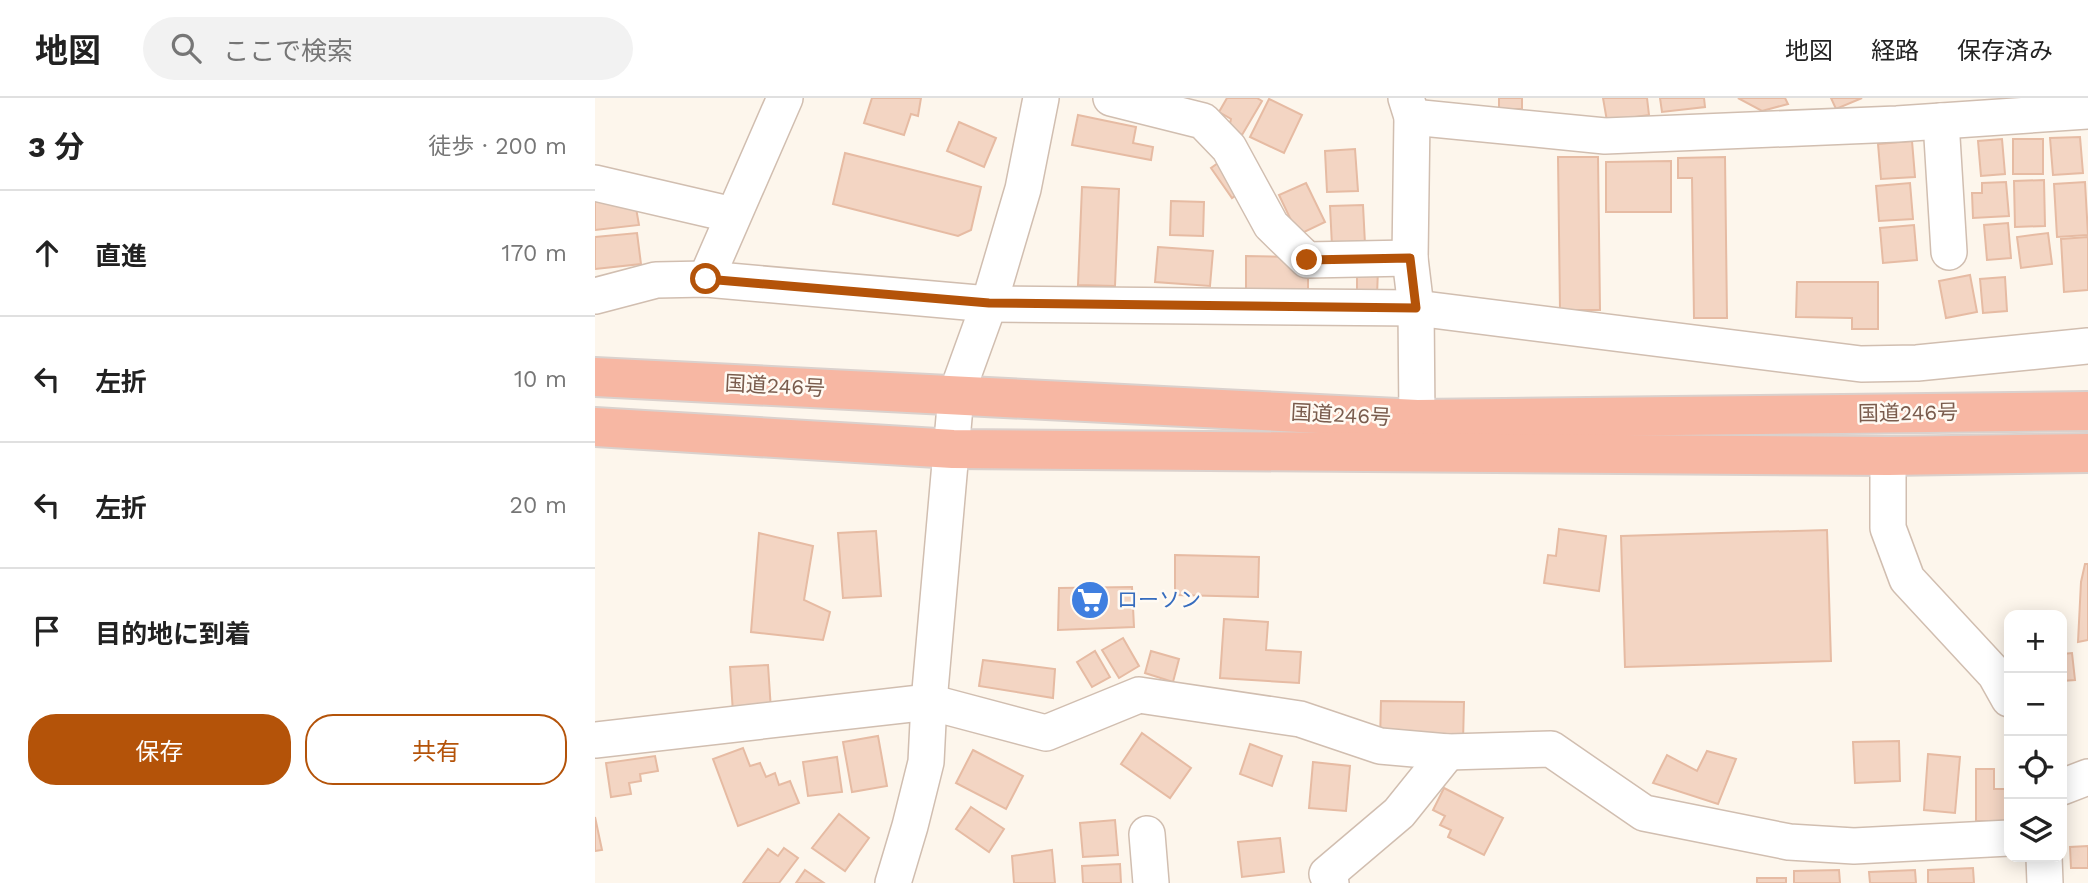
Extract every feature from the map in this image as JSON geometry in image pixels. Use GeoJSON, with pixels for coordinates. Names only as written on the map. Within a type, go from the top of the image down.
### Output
{"type":"FeatureCollection","features":[{"type":"Feature","properties":{"kind":"highway","name":"国道246号"},"geometry":{"type":"LineString","coordinates":[[595,377],[1417,419],[2088,411]]}},
{"type":"Feature","properties":{"kind":"highway","name":"国道246号"},"geometry":{"type":"LineString","coordinates":[[595,427],[953,449],[1888,456],[2088,453]]}},
{"type":"Feature","properties":{"kind":"street"},"geometry":{"type":"LineString","coordinates":[[706,279],[785,98]]}},
{"type":"Feature","properties":{"kind":"street"},"geometry":{"type":"LineString","coordinates":[[893,883],[926,762],[956,395],[989,303],[1023,189],[1041,98]]}},
{"type":"Feature","properties":{"kind":"street"},"geometry":{"type":"LineString","coordinates":[[1111,98],[1203,121],[1229,148],[1271,225],[1307,260],[1410,258]]}},
{"type":"Feature","properties":{"kind":"street"},"geometry":{"type":"LineString","coordinates":[[1417,419],[1416,308],[1410,258],[1409,108],[1605,136],[1897,111],[1941,121],[2088,111]]}},
{"type":"Feature","properties":{"kind":"street"},"geometry":{"type":"LineString","coordinates":[[1941,121],[1949,252]]}},
{"type":"Feature","properties":{"kind":"street"},"geometry":{"type":"LineString","coordinates":[[595,183],[733,215]]}},
{"type":"Feature","properties":{"kind":"street"},"geometry":{"type":"LineString","coordinates":[[595,296],[656,280],[706,279],[989,303],[1416,308],[1861,364],[1917,363],[2088,346]]}},
{"type":"Feature","properties":{"kind":"street"},"geometry":{"type":"LineString","coordinates":[[1917,363],[1934,381],[2088,368]]}},
{"type":"Feature","properties":{"kind":"street"},"geometry":{"type":"LineString","coordinates":[[1888,456],[1888,528],[1907,579],[1995,674],[2004,690]]}},
{"type":"Feature","properties":{"kind":"street"},"geometry":{"type":"LineString","coordinates":[[595,740],[929,702],[1046,733],[1139,695],[1300,719],[1380,746],[1447,752],[1551,749],[1644,813],[1789,842],[1854,846],[2004,838]]}},
{"type":"Feature","properties":{"kind":"street"},"geometry":{"type":"LineString","coordinates":[[1327,880],[1399,813],[1447,752]]}},
{"type":"Feature","properties":{"kind":"street"},"geometry":{"type":"LineString","coordinates":[[2067,785],[2088,777]]}},
{"type":"Feature","properties":{"kind":"street"},"geometry":{"type":"LineString","coordinates":[[1147,834],[1150,883]]}},
{"type":"Feature","properties":{"kind":"street"},"geometry":{"type":"LineString","coordinates":[[2044,862],[2045,883]]}},
{"type":"Feature","properties":{"kind":"building"},"geometry":{"type":"Polygon","coordinates":[[[872,98],[921,98],[918,116],[911,114],[904,135],[864,123],[872,98]]]}},
{"type":"Feature","properties":{"kind":"building"},"geometry":{"type":"Polygon","coordinates":[[[1227,98],[1257,98],[1262,101],[1242,135],[1229,128],[1231,119],[1219,112],[1227,98]]]}},
{"type":"Feature","properties":{"kind":"building"},"geometry":{"type":"Polygon","coordinates":[[[1499,98],[1522,98],[1522,109],[1499,109],[1499,98]]]}},
{"type":"Feature","properties":{"kind":"building"},"geometry":{"type":"Polygon","coordinates":[[[1603,98],[1647,98],[1649,115],[1607,121],[1603,98]]]}},
{"type":"Feature","properties":{"kind":"building"},"geometry":{"type":"Polygon","coordinates":[[[1660,98],[1704,98],[1705,107],[1662,112],[1660,98]]]}},
{"type":"Feature","properties":{"kind":"building"},"geometry":{"type":"Polygon","coordinates":[[[1738,98],[1785,98],[1788,104],[1762,111],[1738,98]]]}},
{"type":"Feature","properties":{"kind":"building"},"geometry":{"type":"Polygon","coordinates":[[[1831,98],[1862,98],[1836,109],[1831,98]]]}},
{"type":"Feature","properties":{"kind":"building"},"geometry":{"type":"Polygon","coordinates":[[[1269,99],[1302,115],[1284,153],[1250,137],[1269,99]]]}},
{"type":"Feature","properties":{"kind":"building"},"geometry":{"type":"Polygon","coordinates":[[[1078,115],[1136,127],[1133,143],[1153,147],[1151,160],[1072,145],[1078,115]]]}},
{"type":"Feature","properties":{"kind":"building"},"geometry":{"type":"Polygon","coordinates":[[[959,122],[996,138],[984,167],[947,151],[959,122]]]}},
{"type":"Feature","properties":{"kind":"building"},"geometry":{"type":"Polygon","coordinates":[[[2080,137],[2083,173],[2053,175],[2050,138],[2080,137]]]}},
{"type":"Feature","properties":{"kind":"building"},"geometry":{"type":"Polygon","coordinates":[[[2002,139],[2005,174],[1981,176],[1978,141],[2002,139]]]}},
{"type":"Feature","properties":{"kind":"building"},"geometry":{"type":"Polygon","coordinates":[[[2013,139],[2043,139],[2043,174],[2013,174],[2013,139]]]}},
{"type":"Feature","properties":{"kind":"building"},"geometry":{"type":"Polygon","coordinates":[[[1912,141],[1915,177],[1881,179],[1878,144],[1912,141]]]}},
{"type":"Feature","properties":{"kind":"building"},"geometry":{"type":"Polygon","coordinates":[[[1355,149],[1358,191],[1327,192],[1325,151],[1355,149]]]}},
{"type":"Feature","properties":{"kind":"building"},"geometry":{"type":"Polygon","coordinates":[[[845,153],[981,187],[971,230],[958,236],[833,204],[845,153]]]}},
{"type":"Feature","properties":{"kind":"building"},"geometry":{"type":"Polygon","coordinates":[[[1228,156],[1248,187],[1232,198],[1211,168],[1228,156]]]}},
{"type":"Feature","properties":{"kind":"building"},"geometry":{"type":"Polygon","coordinates":[[[1558,157],[1598,157],[1600,310],[1560,310],[1558,157]]]}},
{"type":"Feature","properties":{"kind":"building"},"geometry":{"type":"Polygon","coordinates":[[[1725,157],[1727,318],[1694,318],[1692,178],[1678,178],[1678,158],[1725,157]]]}},
{"type":"Feature","properties":{"kind":"building"},"geometry":{"type":"Polygon","coordinates":[[[1671,161],[1671,212],[1606,212],[1606,162],[1671,161]]]}},
{"type":"Feature","properties":{"kind":"building"},"geometry":{"type":"Polygon","coordinates":[[[2044,180],[2045,226],[2015,227],[2014,181],[2044,180]]]}},
{"type":"Feature","properties":{"kind":"building"},"geometry":{"type":"Polygon","coordinates":[[[2006,182],[2009,216],[1973,218],[1972,193],[1982,193],[1982,183],[2006,182]]]}},
{"type":"Feature","properties":{"kind":"building"},"geometry":{"type":"Polygon","coordinates":[[[2085,182],[2088,235],[2057,237],[2054,184],[2085,182]]]}},
{"type":"Feature","properties":{"kind":"building"},"geometry":{"type":"Polygon","coordinates":[[[1306,183],[1325,222],[1298,235],[1279,195],[1306,183]]]}},
{"type":"Feature","properties":{"kind":"building"},"geometry":{"type":"Polygon","coordinates":[[[1910,183],[1913,219],[1879,221],[1876,186],[1910,183]]]}},
{"type":"Feature","properties":{"kind":"building"},"geometry":{"type":"Polygon","coordinates":[[[1082,187],[1119,189],[1115,286],[1078,285],[1082,187]]]}},
{"type":"Feature","properties":{"kind":"building"},"geometry":{"type":"Polygon","coordinates":[[[595,200],[636,208],[639,225],[595,230],[595,200]]]}},
{"type":"Feature","properties":{"kind":"building"},"geometry":{"type":"Polygon","coordinates":[[[1171,201],[1204,202],[1203,236],[1170,235],[1171,201]]]}},
{"type":"Feature","properties":{"kind":"building"},"geometry":{"type":"Polygon","coordinates":[[[1363,205],[1365,244],[1332,246],[1330,206],[1363,205]]]}},
{"type":"Feature","properties":{"kind":"building"},"geometry":{"type":"Polygon","coordinates":[[[2008,223],[2011,258],[1987,260],[1984,225],[2008,223]]]}},
{"type":"Feature","properties":{"kind":"building"},"geometry":{"type":"Polygon","coordinates":[[[1914,225],[1917,260],[1883,263],[1880,228],[1914,225]]]}},
{"type":"Feature","properties":{"kind":"building"},"geometry":{"type":"Polygon","coordinates":[[[637,233],[641,264],[595,269],[595,237],[637,233]]]}},
{"type":"Feature","properties":{"kind":"building"},"geometry":{"type":"Polygon","coordinates":[[[2048,233],[2052,264],[2021,268],[2017,237],[2048,233]]]}},
{"type":"Feature","properties":{"kind":"building"},"geometry":{"type":"Polygon","coordinates":[[[2088,237],[2088,290],[2064,292],[2061,239],[2088,237]]]}},
{"type":"Feature","properties":{"kind":"building"},"geometry":{"type":"Polygon","coordinates":[[[1158,247],[1213,251],[1210,286],[1155,282],[1158,247]]]}},
{"type":"Feature","properties":{"kind":"building"},"geometry":{"type":"Polygon","coordinates":[[[1246,256],[1295,257],[1308,268],[1308,294],[1246,293],[1246,256]]]}},
{"type":"Feature","properties":{"kind":"building"},"geometry":{"type":"Polygon","coordinates":[[[1357,269],[1378,269],[1377,296],[1357,296],[1357,269]]]}},
{"type":"Feature","properties":{"kind":"building"},"geometry":{"type":"Polygon","coordinates":[[[1970,275],[1977,312],[1946,318],[1939,281],[1970,275]]]}},
{"type":"Feature","properties":{"kind":"building"},"geometry":{"type":"Polygon","coordinates":[[[2005,277],[2007,311],[1983,313],[1980,279],[2005,277]]]}},
{"type":"Feature","properties":{"kind":"building"},"geometry":{"type":"Polygon","coordinates":[[[1797,282],[1878,282],[1878,329],[1852,329],[1852,318],[1796,317],[1797,282]]]}},
{"type":"Feature","properties":{"kind":"building"},"geometry":{"type":"Polygon","coordinates":[[[1559,529],[1606,536],[1599,591],[1544,583],[1548,555],[1556,556],[1559,529]]]}},
{"type":"Feature","properties":{"kind":"building"},"geometry":{"type":"Polygon","coordinates":[[[1827,530],[1831,661],[1625,667],[1621,536],[1827,530]]]}},
{"type":"Feature","properties":{"kind":"building"},"geometry":{"type":"Polygon","coordinates":[[[876,531],[881,596],[843,598],[838,533],[876,531]]]}},
{"type":"Feature","properties":{"kind":"building"},"geometry":{"type":"Polygon","coordinates":[[[759,533],[813,546],[804,600],[830,612],[823,640],[751,632],[759,533]]]}},
{"type":"Feature","properties":{"kind":"building"},"geometry":{"type":"Polygon","coordinates":[[[1175,555],[1259,557],[1258,597],[1175,595],[1175,555]]]}},
{"type":"Feature","properties":{"kind":"building"},"geometry":{"type":"Polygon","coordinates":[[[2085,564],[2088,564],[2088,640],[2078,642],[2081,582],[2085,564]]]}},
{"type":"Feature","properties":{"kind":"building"},"geometry":{"type":"Polygon","coordinates":[[[1132,587],[1134,627],[1058,630],[1059,588],[1132,587]]]}},
{"type":"Feature","properties":{"kind":"building"},"geometry":{"type":"Polygon","coordinates":[[[1224,619],[1268,622],[1266,650],[1301,652],[1299,683],[1220,678],[1224,619]]]}},
{"type":"Feature","properties":{"kind":"building"},"geometry":{"type":"Polygon","coordinates":[[[1123,638],[1139,666],[1119,678],[1102,650],[1123,638]]]}},
{"type":"Feature","properties":{"kind":"building"},"geometry":{"type":"Polygon","coordinates":[[[1095,651],[1110,677],[1092,687],[1077,662],[1095,651]]]}},
{"type":"Feature","properties":{"kind":"building"},"geometry":{"type":"Polygon","coordinates":[[[1151,651],[1179,659],[1173,682],[1145,673],[1151,651]]]}},
{"type":"Feature","properties":{"kind":"building"},"geometry":{"type":"Polygon","coordinates":[[[2072,653],[2075,680],[2067,681],[2067,654],[2072,653]]]}},
{"type":"Feature","properties":{"kind":"building"},"geometry":{"type":"Polygon","coordinates":[[[983,660],[1055,669],[1053,698],[979,686],[983,660]]]}},
{"type":"Feature","properties":{"kind":"building"},"geometry":{"type":"Polygon","coordinates":[[[768,665],[771,710],[733,713],[730,667],[768,665]]]}},
{"type":"Feature","properties":{"kind":"building"},"geometry":{"type":"Polygon","coordinates":[[[1381,701],[1464,702],[1463,742],[1380,740],[1381,701]]]}},
{"type":"Feature","properties":{"kind":"building"},"geometry":{"type":"Polygon","coordinates":[[[1142,733],[1191,768],[1170,798],[1121,764],[1142,733]]]}},
{"type":"Feature","properties":{"kind":"building"},"geometry":{"type":"Polygon","coordinates":[[[878,736],[887,786],[852,792],[843,742],[878,736]]]}},
{"type":"Feature","properties":{"kind":"building"},"geometry":{"type":"Polygon","coordinates":[[[1899,741],[1900,781],[1855,783],[1853,742],[1899,741]]]}},
{"type":"Feature","properties":{"kind":"building"},"geometry":{"type":"Polygon","coordinates":[[[1250,744],[1282,756],[1272,786],[1240,774],[1250,744]]]}},
{"type":"Feature","properties":{"kind":"building"},"geometry":{"type":"Polygon","coordinates":[[[743,748],[750,766],[760,763],[766,777],[775,773],[779,785],[790,781],[799,803],[738,826],[713,759],[743,748]]]}},
{"type":"Feature","properties":{"kind":"building"},"geometry":{"type":"Polygon","coordinates":[[[973,750],[1023,776],[1006,809],[956,783],[973,750]]]}},
{"type":"Feature","properties":{"kind":"building"},"geometry":{"type":"Polygon","coordinates":[[[1707,751],[1736,759],[1718,804],[1653,783],[1667,755],[1697,771],[1707,751]]]}},
{"type":"Feature","properties":{"kind":"building"},"geometry":{"type":"Polygon","coordinates":[[[1928,754],[1960,757],[1955,813],[1924,810],[1928,754]]]}},
{"type":"Feature","properties":{"kind":"building"},"geometry":{"type":"Polygon","coordinates":[[[655,756],[658,771],[640,774],[641,781],[629,783],[631,794],[611,797],[606,763],[655,756]]]}},
{"type":"Feature","properties":{"kind":"building"},"geometry":{"type":"Polygon","coordinates":[[[837,757],[842,792],[808,796],[803,762],[837,757]]]}},
{"type":"Feature","properties":{"kind":"building"},"geometry":{"type":"Polygon","coordinates":[[[1313,762],[1350,766],[1346,811],[1309,808],[1313,762]]]}},
{"type":"Feature","properties":{"kind":"building"},"geometry":{"type":"Polygon","coordinates":[[[1976,769],[1994,769],[1994,789],[2004,789],[2004,821],[1976,821],[1976,769]]]}},
{"type":"Feature","properties":{"kind":"building"},"geometry":{"type":"Polygon","coordinates":[[[1444,788],[1503,818],[1484,855],[1448,837],[1451,830],[1440,825],[1445,816],[1433,810],[1444,788]]]}},
{"type":"Feature","properties":{"kind":"building"},"geometry":{"type":"Polygon","coordinates":[[[971,807],[1004,829],[989,852],[956,829],[971,807]]]}},
{"type":"Feature","properties":{"kind":"building"},"geometry":{"type":"Polygon","coordinates":[[[839,814],[869,838],[845,871],[812,848],[839,814]]]}},
{"type":"Feature","properties":{"kind":"building"},"geometry":{"type":"Polygon","coordinates":[[[595,817],[602,850],[595,851],[595,817]]]}},
{"type":"Feature","properties":{"kind":"building"},"geometry":{"type":"Polygon","coordinates":[[[1115,820],[1118,855],[1083,857],[1080,823],[1115,820]]]}},
{"type":"Feature","properties":{"kind":"building"},"geometry":{"type":"Polygon","coordinates":[[[1280,838],[1284,872],[1242,877],[1238,842],[1280,838]]]}},
{"type":"Feature","properties":{"kind":"building"},"geometry":{"type":"Polygon","coordinates":[[[2088,846],[2088,868],[2071,868],[2070,847],[2088,846]]]}},
{"type":"Feature","properties":{"kind":"building"},"geometry":{"type":"Polygon","coordinates":[[[784,848],[798,858],[779,883],[743,883],[768,849],[778,856],[784,848]]]}},
{"type":"Feature","properties":{"kind":"building"},"geometry":{"type":"Polygon","coordinates":[[[1052,850],[1055,883],[1014,883],[1012,856],[1052,850]]]}},
{"type":"Feature","properties":{"kind":"building"},"geometry":{"type":"Polygon","coordinates":[[[1120,864],[1121,883],[1083,883],[1082,866],[1120,864]]]}},
{"type":"Feature","properties":{"kind":"building"},"geometry":{"type":"Polygon","coordinates":[[[1973,868],[1974,883],[1928,883],[1928,870],[1973,868]]]}},
{"type":"Feature","properties":{"kind":"building"},"geometry":{"type":"Polygon","coordinates":[[[805,870],[824,883],[796,883],[805,870]]]}},
{"type":"Feature","properties":{"kind":"building"},"geometry":{"type":"Polygon","coordinates":[[[1839,870],[1840,883],[1794,883],[1794,871],[1839,870]]]}},
{"type":"Feature","properties":{"kind":"building"},"geometry":{"type":"Polygon","coordinates":[[[1915,870],[1916,883],[1870,883],[1869,872],[1915,870]]]}},
{"type":"Feature","properties":{"kind":"building"},"geometry":{"type":"Polygon","coordinates":[[[1757,878],[1786,878],[1786,883],[1757,883],[1757,878]]]}},
{"type":"Feature","properties":{"kind":"place","name":"ローソン"},"geometry":{"type":"Point","coordinates":[1090,600]}},
{"type":"Feature","properties":{"kind":"route"},"geometry":{"type":"LineString","coordinates":[[706,279],[989,303],[1416,308],[1410,258],[1307,260]]}}]}
